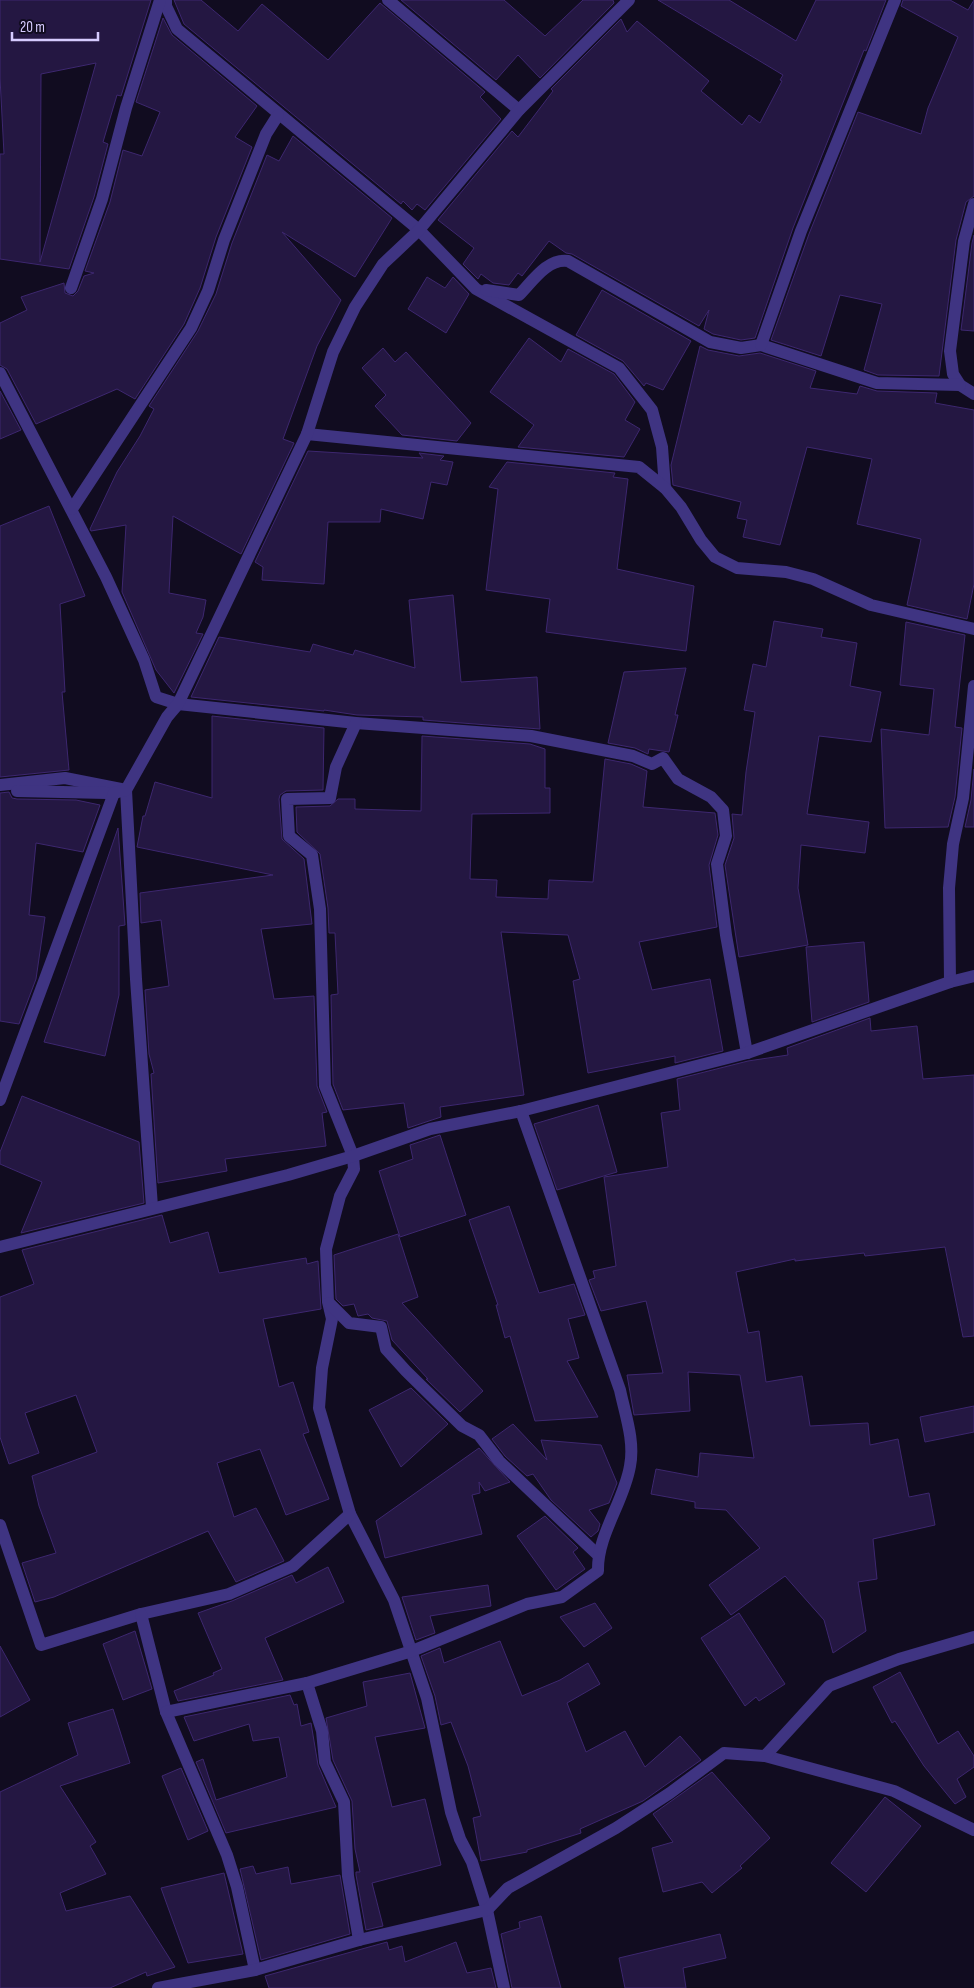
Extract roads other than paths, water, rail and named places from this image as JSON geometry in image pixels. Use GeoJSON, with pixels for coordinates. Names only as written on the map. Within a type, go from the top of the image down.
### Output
{"type":"FeatureCollection","features":[{"type":"Feature","properties":{"kind":"street"},"geometry":{"type":"LineString","coordinates":[[71,288],[102,199],[126,108],[160,0]]}},
{"type":"Feature","properties":{"kind":"street"},"geometry":{"type":"LineString","coordinates":[[166,0],[166,6],[177,29],[278,115],[419,230],[476,289],[619,368],[652,410],[662,447],[665,488]]}},
{"type":"Feature","properties":{"kind":"street"},"geometry":{"type":"LineString","coordinates":[[388,0],[519,110]]}},
{"type":"Feature","properties":{"kind":"street"},"geometry":{"type":"LineString","coordinates":[[0,1100],[120,792],[167,717],[178,704],[307,434],[333,352],[354,307],[383,264],[419,230],[519,110],[629,0]]}},
{"type":"Feature","properties":{"kind":"street"},"geometry":{"type":"LineString","coordinates":[[761,345],[801,231],[895,0]]}},
{"type":"Feature","properties":{"kind":"street"},"geometry":{"type":"LineString","coordinates":[[72,509],[191,328],[208,291],[224,240],[266,134],[278,115]]}},
{"type":"Feature","properties":{"kind":"street"},"geometry":{"type":"LineString","coordinates":[[974,204],[964,240],[950,351],[953,374],[960,385],[974,394]]}},
{"type":"Feature","properties":{"kind":"street"},"geometry":{"type":"LineString","coordinates":[[476,289],[519,295],[548,266],[561,260],[568,261],[710,342],[741,348],[761,345],[877,383],[960,385]]}},
{"type":"Feature","properties":{"kind":"street"},"geometry":{"type":"LineString","coordinates":[[0,373],[72,509],[144,660],[156,697],[178,704],[356,724],[532,736],[632,756],[652,764],[663,758],[678,779],[711,797],[723,810],[726,836],[717,864],[726,936],[747,1053]]}},
{"type":"Feature","properties":{"kind":"street"},"geometry":{"type":"LineString","coordinates":[[307,434],[639,467],[665,488],[681,507],[701,540],[715,557],[737,568],[786,572],[813,579],[872,605],[974,629]]}},
{"type":"Feature","properties":{"kind":"street"},"geometry":{"type":"LineString","coordinates":[[950,982],[949,888],[953,844],[963,798],[974,686]]}},
{"type":"Feature","properties":{"kind":"street"},"geometry":{"type":"LineString","coordinates":[[356,724],[336,766],[330,798],[287,799],[289,836],[312,855],[320,909],[325,1086],[353,1156],[354,1169],[340,1196],[326,1249],[328,1302],[332,1319],[322,1368],[319,1408],[350,1514],[394,1600],[428,1698],[451,1812],[460,1839],[472,1862],[487,1910],[504,1988]]}},
{"type":"Feature","properties":{"kind":"street"},"geometry":{"type":"LineString","coordinates":[[0,785],[65,778],[120,792]]}},
{"type":"Feature","properties":{"kind":"street"},"geometry":{"type":"LineString","coordinates":[[0,791],[120,792]]}},
{"type":"Feature","properties":{"kind":"street"},"geometry":{"type":"LineString","coordinates":[[120,792],[136,979],[152,1207]]}},
{"type":"Feature","properties":{"kind":"street"},"geometry":{"type":"LineString","coordinates":[[0,1247],[152,1207],[288,1175],[353,1156],[430,1129],[521,1111],[747,1053],[950,982],[974,976]]}},
{"type":"Feature","properties":{"kind":"street"},"geometry":{"type":"LineString","coordinates":[[166,1712],[308,1683],[412,1651],[527,1604],[562,1597],[598,1571],[598,1555],[615,1514],[631,1465],[630,1434],[620,1390],[521,1111]]}},
{"type":"Feature","properties":{"kind":"street"},"geometry":{"type":"LineString","coordinates":[[328,1302],[350,1323],[381,1327],[386,1349],[406,1371],[462,1426],[479,1435],[500,1461],[598,1555]]}},
{"type":"Feature","properties":{"kind":"street"},"geometry":{"type":"LineString","coordinates":[[0,1525],[41,1645],[141,1614],[229,1594],[293,1566],[350,1514]]}},
{"type":"Feature","properties":{"kind":"street"},"geometry":{"type":"LineString","coordinates":[[141,1614],[166,1712],[227,1856],[255,1970]]}},
{"type":"Feature","properties":{"kind":"street"},"geometry":{"type":"LineString","coordinates":[[765,1756],[829,1686],[899,1659],[974,1637]]}},
{"type":"Feature","properties":{"kind":"street"},"geometry":{"type":"LineString","coordinates":[[308,1683],[322,1731],[325,1762],[344,1802],[348,1876],[359,1940]]}},
{"type":"Feature","properties":{"kind":"street"},"geometry":{"type":"LineString","coordinates":[[158,1988],[255,1970],[359,1940],[487,1910],[508,1888],[616,1828],[670,1793],[724,1753],[765,1756],[894,1791],[974,1830]]}}]}
